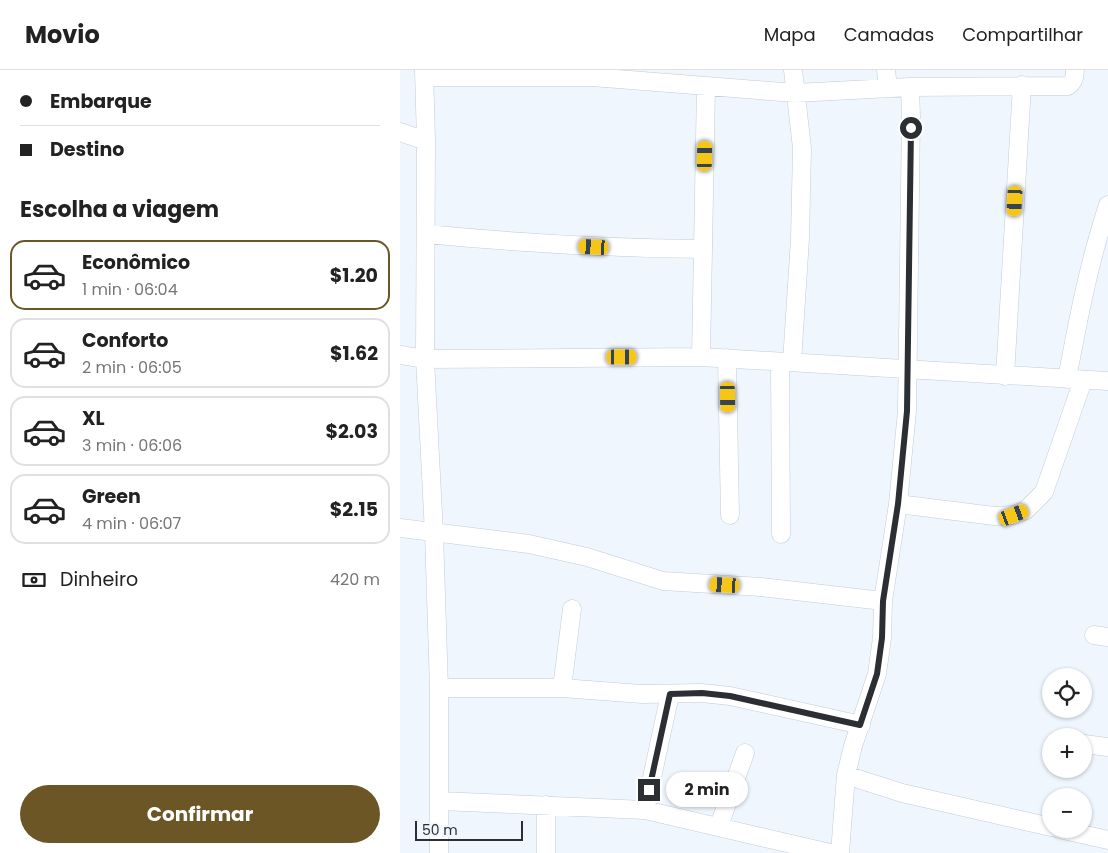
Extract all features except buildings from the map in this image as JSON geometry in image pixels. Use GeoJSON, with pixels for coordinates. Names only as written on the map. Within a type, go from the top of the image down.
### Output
{"type":"FeatureCollection","features":[{"type":"Feature","properties":{"kind":"street"},"geometry":{"type":"LineString","coordinates":[[781,534],[786,363],[802,148],[793,70]]}},
{"type":"Feature","properties":{"kind":"street"},"geometry":{"type":"LineString","coordinates":[[886,70],[888,88]]}},
{"type":"Feature","properties":{"kind":"street"},"geometry":{"type":"LineString","coordinates":[[439,853],[439,688],[434,533],[425,359],[426,141],[424,74],[670,76],[706,87],[796,93],[910,87],[984,78],[1022,85],[1068,86],[1072,83],[1075,70]]}},
{"type":"Feature","properties":{"kind":"street"},"geometry":{"type":"LineString","coordinates":[[1005,376],[1022,85]]}},
{"type":"Feature","properties":{"kind":"street"},"geometry":{"type":"LineString","coordinates":[[701,357],[706,87]]}},
{"type":"Feature","properties":{"kind":"street"},"geometry":{"type":"LineString","coordinates":[[840,853],[846,775],[877,674],[882,638],[883,601],[898,504],[905,437],[910,87]]}},
{"type":"Feature","properties":{"kind":"street"},"geometry":{"type":"LineString","coordinates":[[400,132],[426,141]]}},
{"type":"Feature","properties":{"kind":"street"},"geometry":{"type":"LineString","coordinates":[[898,504],[994,516],[1014,515],[1026,510],[1044,492],[1075,379],[1087,278],[1108,205]]}},
{"type":"Feature","properties":{"kind":"street"},"geometry":{"type":"LineString","coordinates":[[426,234],[518,243],[614,248],[702,249]]}},
{"type":"Feature","properties":{"kind":"street"},"geometry":{"type":"LineString","coordinates":[[400,355],[425,359],[701,357],[1108,381]]}},
{"type":"Feature","properties":{"kind":"street"},"geometry":{"type":"LineString","coordinates":[[727,358],[730,515]]}},
{"type":"Feature","properties":{"kind":"street"},"geometry":{"type":"LineString","coordinates":[[400,528],[529,544],[587,557],[663,581],[761,587],[883,601]]}},
{"type":"Feature","properties":{"kind":"street"},"geometry":{"type":"LineString","coordinates":[[562,688],[572,609]]}},
{"type":"Feature","properties":{"kind":"street"},"geometry":{"type":"LineString","coordinates":[[439,688],[562,688],[642,694],[702,693],[730,696],[860,725]]}},
{"type":"Feature","properties":{"kind":"street"},"geometry":{"type":"LineString","coordinates":[[645,810],[670,694]]}},
{"type":"Feature","properties":{"kind":"street"},"geometry":{"type":"LineString","coordinates":[[1092,745],[1108,747]]}},
{"type":"Feature","properties":{"kind":"street"},"geometry":{"type":"LineString","coordinates":[[719,826],[745,753]]}},
{"type":"Feature","properties":{"kind":"street"},"geometry":{"type":"LineString","coordinates":[[846,775],[902,793],[1042,825]]}},
{"type":"Feature","properties":{"kind":"street"},"geometry":{"type":"LineString","coordinates":[[440,801],[645,810],[830,853]]}},
{"type":"Feature","properties":{"kind":"street"},"geometry":{"type":"LineString","coordinates":[[546,805],[546,853]]}},
{"type":"Feature","properties":{"kind":"street"},"geometry":{"type":"LineString","coordinates":[[1092,836],[1108,840]]}},
{"type":"Feature","properties":{"kind":"route"},"geometry":{"type":"LineString","coordinates":[[649,790],[670,694],[702,693],[730,696],[860,725],[877,674],[882,638],[883,601],[905,445],[911,128]]}}]}
